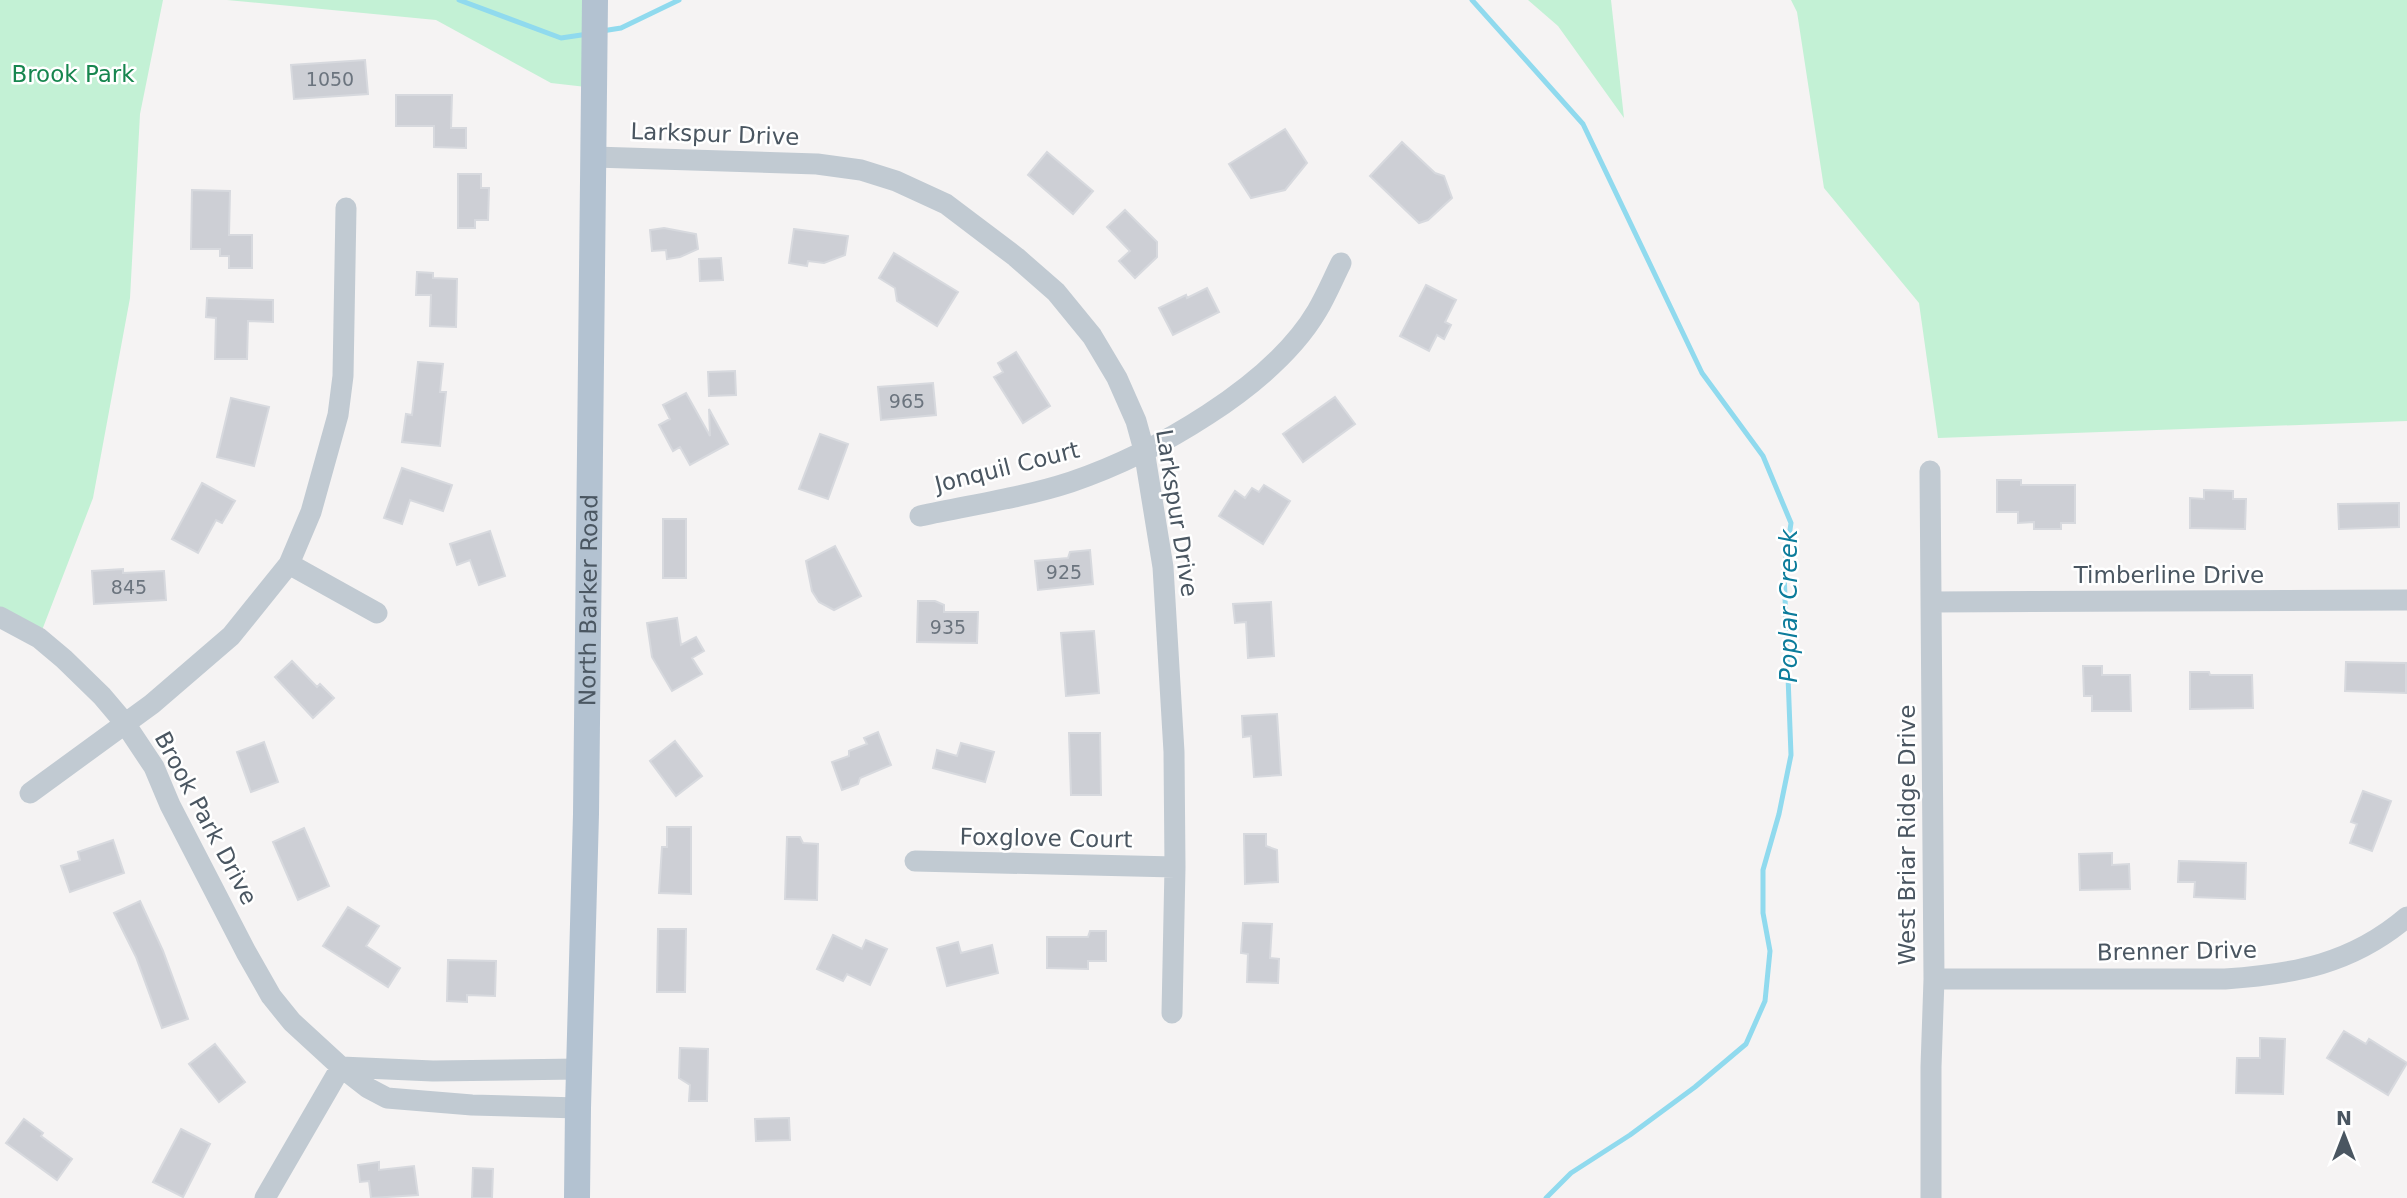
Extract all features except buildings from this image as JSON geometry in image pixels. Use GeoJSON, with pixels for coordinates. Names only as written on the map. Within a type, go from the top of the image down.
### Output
{"type":"FeatureCollection","features":[{"type":"Feature","properties":{"kind":"main road","name":"North Barker Road"},"geometry":{"type":"LineString","coordinates":[[577,1198],[586,814],[595,23]]}},
{"type":"Feature","properties":{"kind":"street","name":"Larkspur Drive"},"geometry":{"type":"LineString","coordinates":[[594,157],[817,164],[860,170],[896,181],[946,204],[1016,257],[1056,292],[1092,336],[1117,378],[1136,421],[1144,450],[1163,567],[1174,752],[1172,1013]]}},
{"type":"Feature","properties":{"kind":"street"},"geometry":{"type":"LineString","coordinates":[[30,793],[152,704],[232,636],[289,564],[311,512],[338,415],[343,376],[346,208]]}},
{"type":"Feature","properties":{"kind":"street","name":"Jonquil Court"},"geometry":{"type":"LineString","coordinates":[[920,516],[992,502],[1069,482],[1144,450],[1199,419],[1250,385],[1290,346],[1317,312],[1341,263]]}},
{"type":"Feature","properties":{"kind":"street","name":"West Briar Ridge Drive"},"geometry":{"type":"LineString","coordinates":[[1930,471],[1934,979],[1931,1198]]}},
{"type":"Feature","properties":{"kind":"street"},"geometry":{"type":"LineString","coordinates":[[289,564],[377,613]]}},
{"type":"Feature","properties":{"kind":"street","name":"Timberline Drive"},"geometry":{"type":"LineString","coordinates":[[1932,602],[2407,600]]}},
{"type":"Feature","properties":{"kind":"street","name":"Brook Park Drive"},"geometry":{"type":"LineString","coordinates":[[0,617],[39,638],[64,659],[124,722],[154,767],[170,805],[271,996],[292,1022],[341,1066],[368,1088],[387,1098],[472,1105],[578,1108]]}},
{"type":"Feature","properties":{"kind":"street","name":"Foxglove Court"},"geometry":{"type":"LineString","coordinates":[[915,861],[1175,867]]}},
{"type":"Feature","properties":{"kind":"street","name":"Brenner Drive"},"geometry":{"type":"LineString","coordinates":[[1934,979],[2225,979],[2265,976],[2328,962],[2357,952],[2384,937],[2407,917]]}},
{"type":"Feature","properties":{"kind":"street"},"geometry":{"type":"LineString","coordinates":[[265,1198],[341,1066],[433,1071],[578,1069]]}},
{"type":"Feature","properties":{"kind":"green space","name":"Brook Park"},"geometry":{"type":"Polygon","coordinates":[[[0,0],[163,0],[140,114],[130,298],[93,498],[39,638],[0,617],[0,0]]]}},
{"type":"Feature","properties":{"kind":"green space"},"geometry":{"type":"Polygon","coordinates":[[[227,0],[595,0],[595,88],[551,83],[436,20],[227,0]]]}},
{"type":"Feature","properties":{"kind":"green space"},"geometry":{"type":"Polygon","coordinates":[[[1528,0],[1611,0],[1624,118],[1558,26],[1528,0]]]}},
{"type":"Feature","properties":{"kind":"green space"},"geometry":{"type":"Polygon","coordinates":[[[1791,0],[2407,0],[2407,421],[1938,438],[1919,303],[1824,188],[1797,12],[1791,0]]]}},
{"type":"Feature","properties":{"kind":"waterway","name":"Poplar Creek"},"geometry":{"type":"LineString","coordinates":[[459,0],[561,38],[588,34]]}},
{"type":"Feature","properties":{"kind":"waterway","name":"Poplar Creek"},"geometry":{"type":"LineString","coordinates":[[602,31],[621,28],[679,0]]}},
{"type":"Feature","properties":{"kind":"waterway","name":"Poplar Creek"},"geometry":{"type":"LineString","coordinates":[[1472,0],[1583,124],[1702,373],[1763,456],[1791,523],[1784,571],[1791,755],[1779,814],[1763,870],[1763,913],[1770,951],[1765,1001],[1746,1044],[1695,1087],[1630,1135],[1571,1173],[1546,1198]]}}]}
